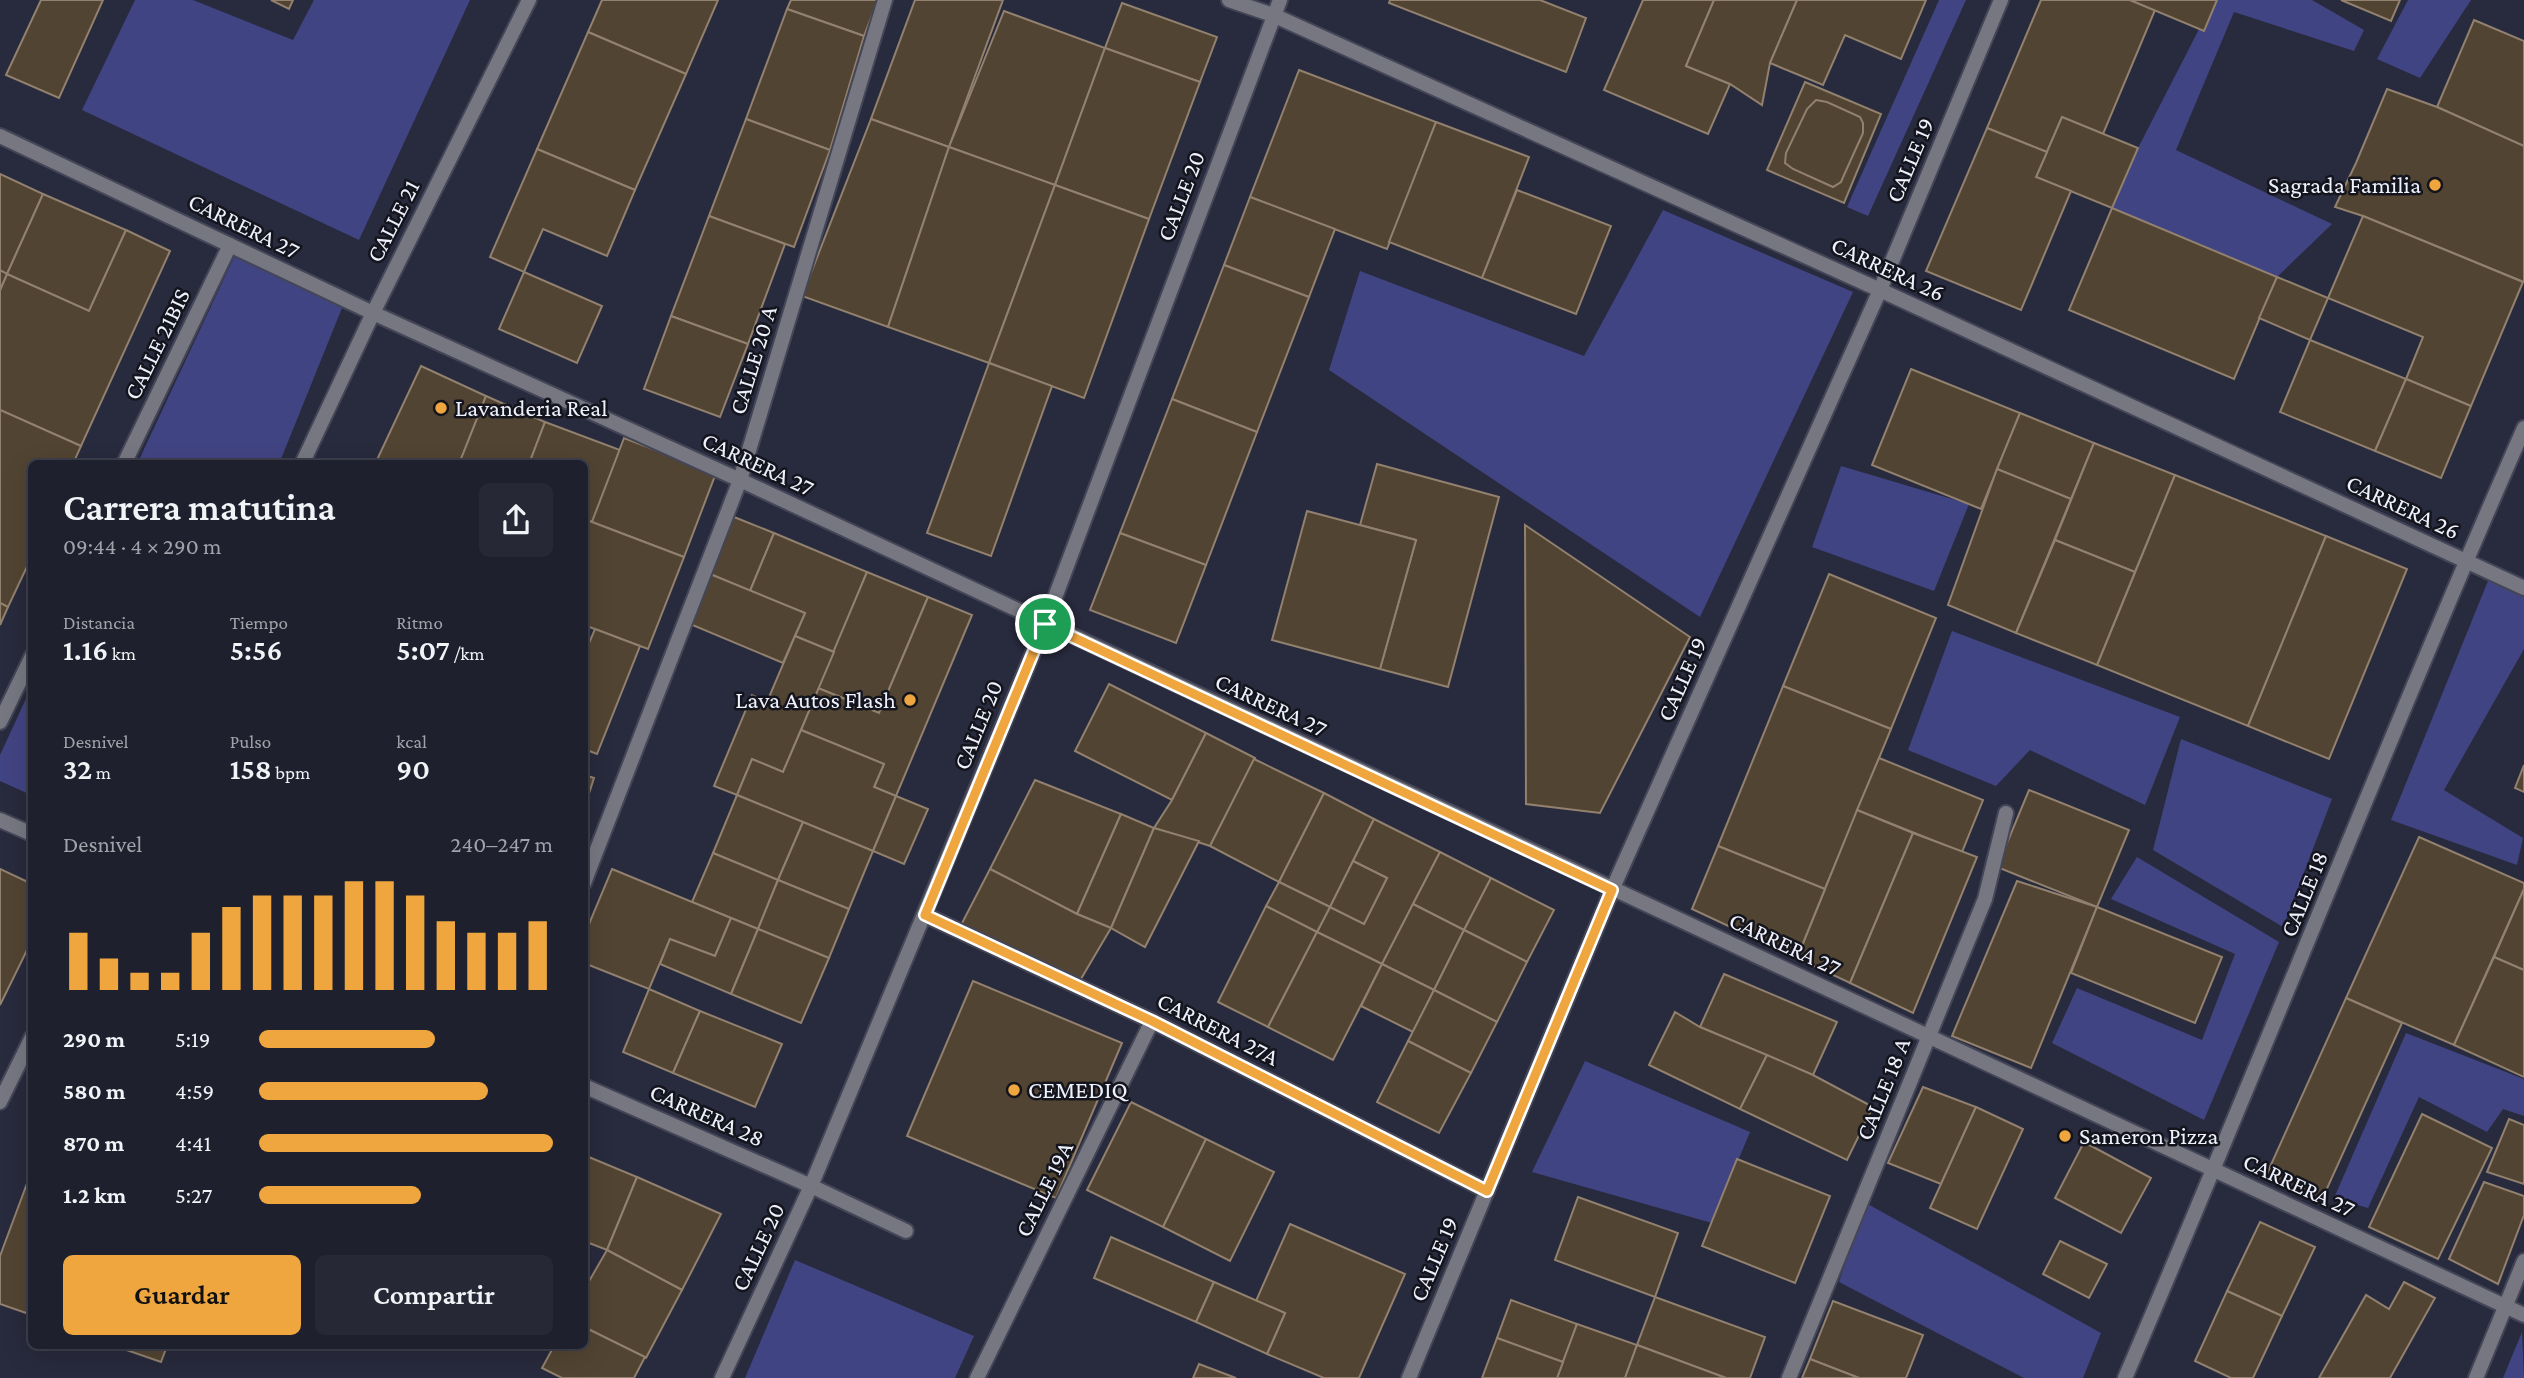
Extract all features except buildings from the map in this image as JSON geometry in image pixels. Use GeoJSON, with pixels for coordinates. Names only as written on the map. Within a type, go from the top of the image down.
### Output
{"type":"FeatureCollection","features":[{"type":"Feature","properties":{"kind":"street","name":"CALLE 21"},"geometry":{"type":"LineString","coordinates":[[304,460],[373,313],[529,0]]}},
{"type":"Feature","properties":{"kind":"street","name":"CALLE 20 A"},"geometry":{"type":"LineString","coordinates":[[588,873],[740,480],[885,0]]}},
{"type":"Feature","properties":{"kind":"street","name":"CARRERA 26"},"geometry":{"type":"LineString","coordinates":[[1230,0],[1273,15],[1880,290],[2524,588]]}},
{"type":"Feature","properties":{"kind":"street","name":"CALLE 20"},"geometry":{"type":"LineString","coordinates":[[722,1378],[811,1186],[1045,624],[1280,0]]}},
{"type":"Feature","properties":{"kind":"street","name":"CALLE 19"},"geometry":{"type":"LineString","coordinates":[[1409,1378],[1612,890],[1880,290],[2001,0]]}},
{"type":"Feature","properties":{"kind":"street","name":"CARRERA 27"},"geometry":{"type":"LineString","coordinates":[[0,136],[373,313],[740,480],[2524,1315]]}},
{"type":"Feature","properties":{"kind":"street","name":"CALLE 21BIS"},"geometry":{"type":"LineString","coordinates":[[126,460],[230,245]]}},
{"type":"Feature","properties":{"kind":"street","name":"CALLE 18"},"geometry":{"type":"LineString","coordinates":[[2125,1378],[2524,428]]}},
{"type":"Feature","properties":{"kind":"street"},"geometry":{"type":"LineString","coordinates":[[0,722],[28,664]]}},
{"type":"Feature","properties":{"kind":"street","name":"CALLE 18 A"},"geometry":{"type":"LineString","coordinates":[[1789,1378],[1986,899],[2006,813]]}},
{"type":"Feature","properties":{"kind":"street"},"geometry":{"type":"LineString","coordinates":[[0,820],[28,832]]}},
{"type":"Feature","properties":{"kind":"street","name":"CARRERA 27A"},"geometry":{"type":"LineString","coordinates":[[925,915],[1152,1021],[1487,1191]]}},
{"type":"Feature","properties":{"kind":"street","name":"CALLE 19A"},"geometry":{"type":"LineString","coordinates":[[977,1378],[1152,1021]]}},
{"type":"Feature","properties":{"kind":"street"},"geometry":{"type":"LineString","coordinates":[[0,1102],[28,1045]]}},
{"type":"Feature","properties":{"kind":"street","name":"CARRERA 28"},"geometry":{"type":"LineString","coordinates":[[588,1088],[906,1231]]}},
{"type":"Feature","properties":{"kind":"street"},"geometry":{"type":"LineString","coordinates":[[2476,1378],[2524,1261]]}},
{"type":"Feature","properties":{"kind":"shaded area"},"geometry":{"type":"Polygon","coordinates":[[[135,0],[193,0],[293,40],[314,0],[470,0],[359,240],[82,110],[135,0]]]}},
{"type":"Feature","properties":{"kind":"shaded area"},"geometry":{"type":"Polygon","coordinates":[[[1939,0],[1966,0],[1868,216],[1847,207],[1939,0]]]}},
{"type":"Feature","properties":{"kind":"shaded area"},"geometry":{"type":"Polygon","coordinates":[[[2214,0],[2312,0],[2364,30],[2354,51],[2234,12],[2176,150],[2332,224],[2277,277],[2112,208],[2138,148],[2214,0]]]}},
{"type":"Feature","properties":{"kind":"shaded area"},"geometry":{"type":"Polygon","coordinates":[[[2408,0],[2471,0],[2420,78],[2377,59],[2408,0]]]}},
{"type":"Feature","properties":{"kind":"shaded area"},"geometry":{"type":"Polygon","coordinates":[[[1663,210],[1853,292],[1700,617],[1329,370],[1360,271],[1584,356],[1663,210]]]}},
{"type":"Feature","properties":{"kind":"shaded area"},"geometry":{"type":"Polygon","coordinates":[[[236,253],[342,308],[281,460],[139,460],[236,253]]]}},
{"type":"Feature","properties":{"kind":"shaded area"},"geometry":{"type":"Polygon","coordinates":[[[1841,466],[1969,504],[1934,591],[1812,547],[1841,466]]]}},
{"type":"Feature","properties":{"kind":"shaded area"},"geometry":{"type":"Polygon","coordinates":[[[2492,571],[2524,584],[2524,649],[2444,790],[2523,838],[2517,865],[2391,820],[2492,571]]]}},
{"type":"Feature","properties":{"kind":"shaded area"},"geometry":{"type":"Polygon","coordinates":[[[1952,631],[2180,717],[2145,805],[2030,750],[1996,786],[1908,750],[1952,631]]]}},
{"type":"Feature","properties":{"kind":"shaded area"},"geometry":{"type":"Polygon","coordinates":[[[28,694],[28,794],[0,781],[0,755],[28,694]]]}},
{"type":"Feature","properties":{"kind":"shaded area"},"geometry":{"type":"Polygon","coordinates":[[[2181,739],[2332,799],[2283,927],[2153,850],[2181,739]]]}},
{"type":"Feature","properties":{"kind":"shaded area"},"geometry":{"type":"Polygon","coordinates":[[[2137,857],[2279,942],[2204,1120],[2052,1043],[2077,988],[2202,1040],[2235,954],[2111,899],[2137,857]]]}},
{"type":"Feature","properties":{"kind":"shaded area"},"geometry":{"type":"Polygon","coordinates":[[[2406,1033],[2524,1079],[2524,1116],[2503,1109],[2487,1132],[2419,1097],[2368,1208],[2334,1198],[2406,1033]]]}},
{"type":"Feature","properties":{"kind":"shaded area"},"geometry":{"type":"Polygon","coordinates":[[[1585,1061],[1750,1132],[1712,1223],[1532,1172],[1585,1061]]]}},
{"type":"Feature","properties":{"kind":"shaded area"},"geometry":{"type":"Polygon","coordinates":[[[1864,1202],[2101,1333],[2083,1378],[2024,1378],[1839,1282],[1864,1202]]]}},
{"type":"Feature","properties":{"kind":"shaded area"},"geometry":{"type":"Polygon","coordinates":[[[795,1260],[974,1336],[955,1378],[745,1378],[795,1260]]]}},
{"type":"Feature","properties":{"kind":"shaded area"},"geometry":{"type":"Polygon","coordinates":[[[2522,1332],[2524,1378],[2503,1378],[2522,1332]]]}},
{"type":"Feature","properties":{"kind":"place","name":"Sagrada Familia"},"geometry":{"type":"Point","coordinates":[2435,185]}},
{"type":"Feature","properties":{"kind":"place","name":"Lavanderia Real"},"geometry":{"type":"Point","coordinates":[441,408]}},
{"type":"Feature","properties":{"kind":"place","name":"Lava Autos Flash"},"geometry":{"type":"Point","coordinates":[910,700]}},
{"type":"Feature","properties":{"kind":"place","name":"CEMEDIQ"},"geometry":{"type":"Point","coordinates":[1014,1090]}},
{"type":"Feature","properties":{"kind":"place","name":"Sameron Pizza"},"geometry":{"type":"Point","coordinates":[2065,1136]}},
{"type":"Feature","properties":{"kind":"route"},"geometry":{"type":"LineString","coordinates":[[1045,624],[1612,890],[1487,1191],[1152,1021],[925,915],[1045,624]]}}]}
